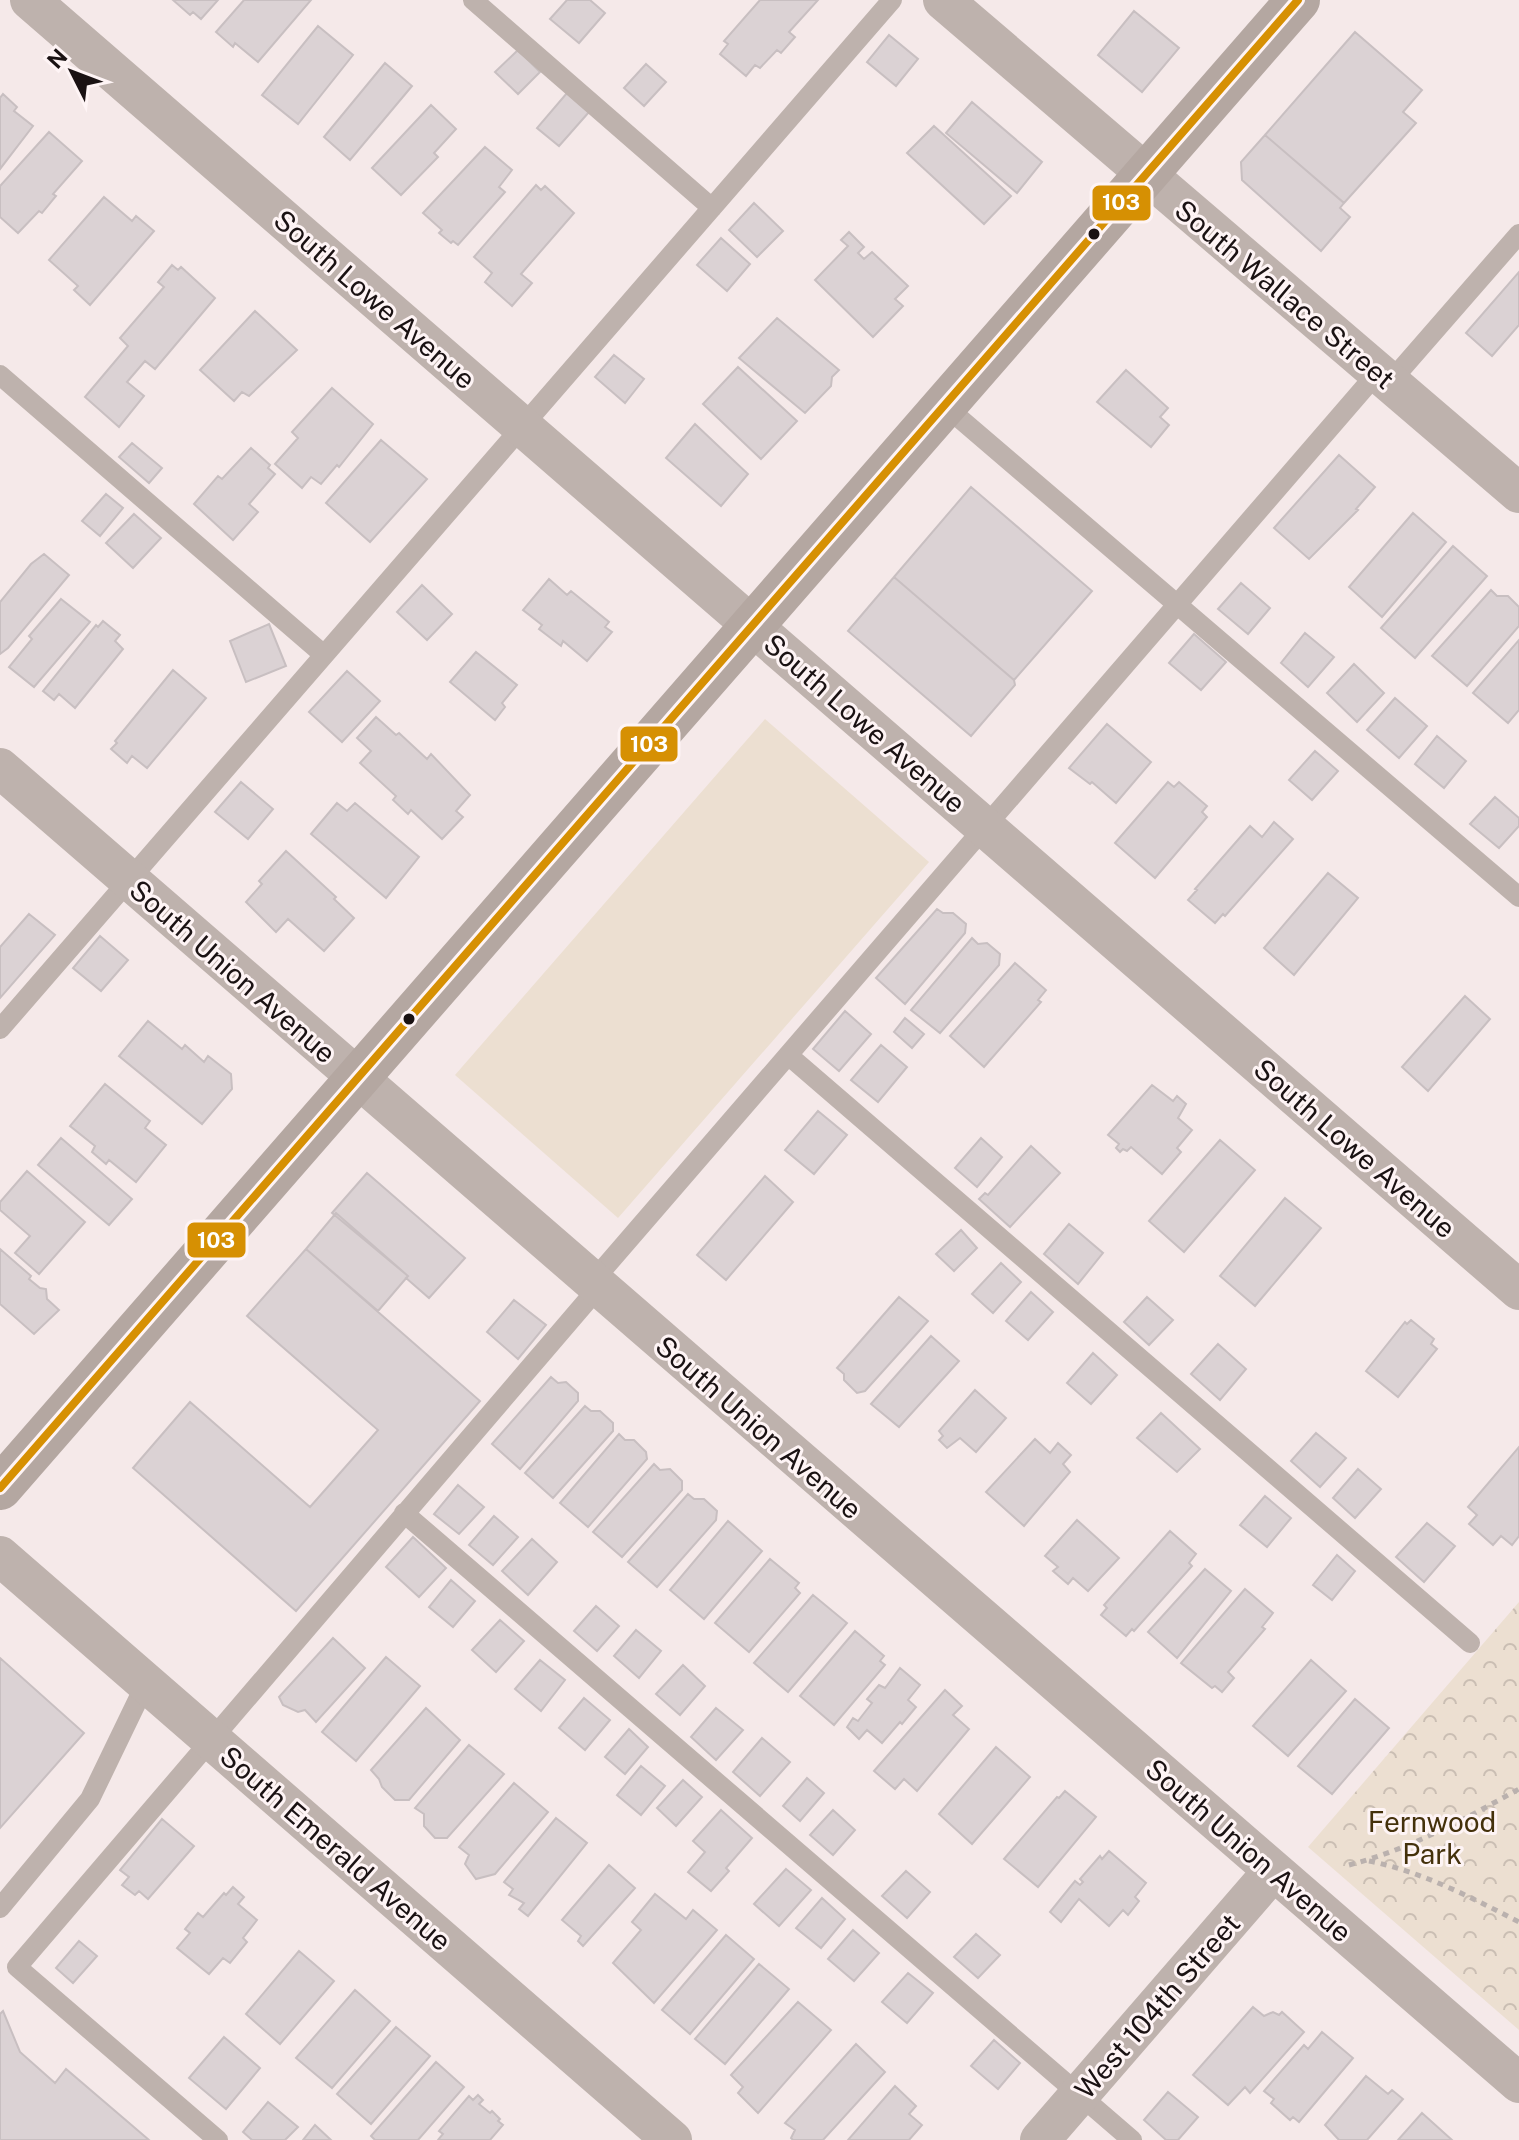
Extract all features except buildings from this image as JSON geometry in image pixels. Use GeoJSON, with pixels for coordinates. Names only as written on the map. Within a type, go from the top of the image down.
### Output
{"type":"FeatureCollection","features":[{"type":"Feature","properties":{"kind":"main road"},"geometry":{"type":"LineString","coordinates":[[0,1488],[1298,0]]}},
{"type":"Feature","properties":{"kind":"street","name":"South Lowe Avenue"},"geometry":{"type":"LineString","coordinates":[[30,0],[1519,1290]]}},
{"type":"Feature","properties":{"kind":"street","name":"South Wallace Street"},"geometry":{"type":"LineString","coordinates":[[943,0],[1519,493]]}},
{"type":"Feature","properties":{"kind":"street","name":"South Union Avenue"},"geometry":{"type":"LineString","coordinates":[[0,768],[1519,2083]]}},
{"type":"Feature","properties":{"kind":"street","name":"South Emerald Avenue"},"geometry":{"type":"LineString","coordinates":[[0,1556],[672,2140]]}},
{"type":"Feature","properties":{"kind":"street","name":"West 104th Street"},"geometry":{"type":"LineString","coordinates":[[1040,2140],[1273,1871]]}},
{"type":"Feature","properties":{"kind":"lane"},"geometry":{"type":"LineString","coordinates":[[473,0],[712,208]]}},
{"type":"Feature","properties":{"kind":"lane"},"geometry":{"type":"LineString","coordinates":[[0,1029],[892,0]]}},
{"type":"Feature","properties":{"kind":"lane"},"geometry":{"type":"LineString","coordinates":[[218,2140],[17,1967],[404,1513],[788,1055],[1177,605],[1519,234]]}},
{"type":"Feature","properties":{"kind":"lane"},"geometry":{"type":"LineString","coordinates":[[0,375],[324,655]]}},
{"type":"Feature","properties":{"kind":"lane"},"geometry":{"type":"LineString","coordinates":[[944,405],[1519,897]]}},
{"type":"Feature","properties":{"kind":"lane"},"geometry":{"type":"LineString","coordinates":[[788,1055],[1470,1643]]}},
{"type":"Feature","properties":{"kind":"lane"},"geometry":{"type":"LineString","coordinates":[[404,1513],[1132,2140]]}},
{"type":"Feature","properties":{"kind":"lane"},"geometry":{"type":"LineString","coordinates":[[0,1908],[90,1799],[146,1683]]}},
{"type":"Feature","properties":{"kind":"path"},"geometry":{"type":"LineString","coordinates":[[1349,1865],[1429,1836],[1519,1789]]}},
{"type":"Feature","properties":{"kind":"path"},"geometry":{"type":"LineString","coordinates":[[1367,1861],[1397,1866],[1448,1886],[1519,1922]]}},
{"type":"Feature","properties":{"kind":"green space"},"geometry":{"type":"Polygon","coordinates":[[[765,719],[929,862],[618,1218],[455,1075],[765,719]]]}},
{"type":"Feature","properties":{"kind":"green space","name":"Fernwood Park"},"geometry":{"type":"Polygon","coordinates":[[[1519,1602],[1519,2030],[1308,1847],[1519,1602]]]}},
{"type":"Feature","properties":{"kind":"transit line","name":"103"},"geometry":{"type":"LineString","coordinates":[[0,1488],[1298,0]]}}]}
